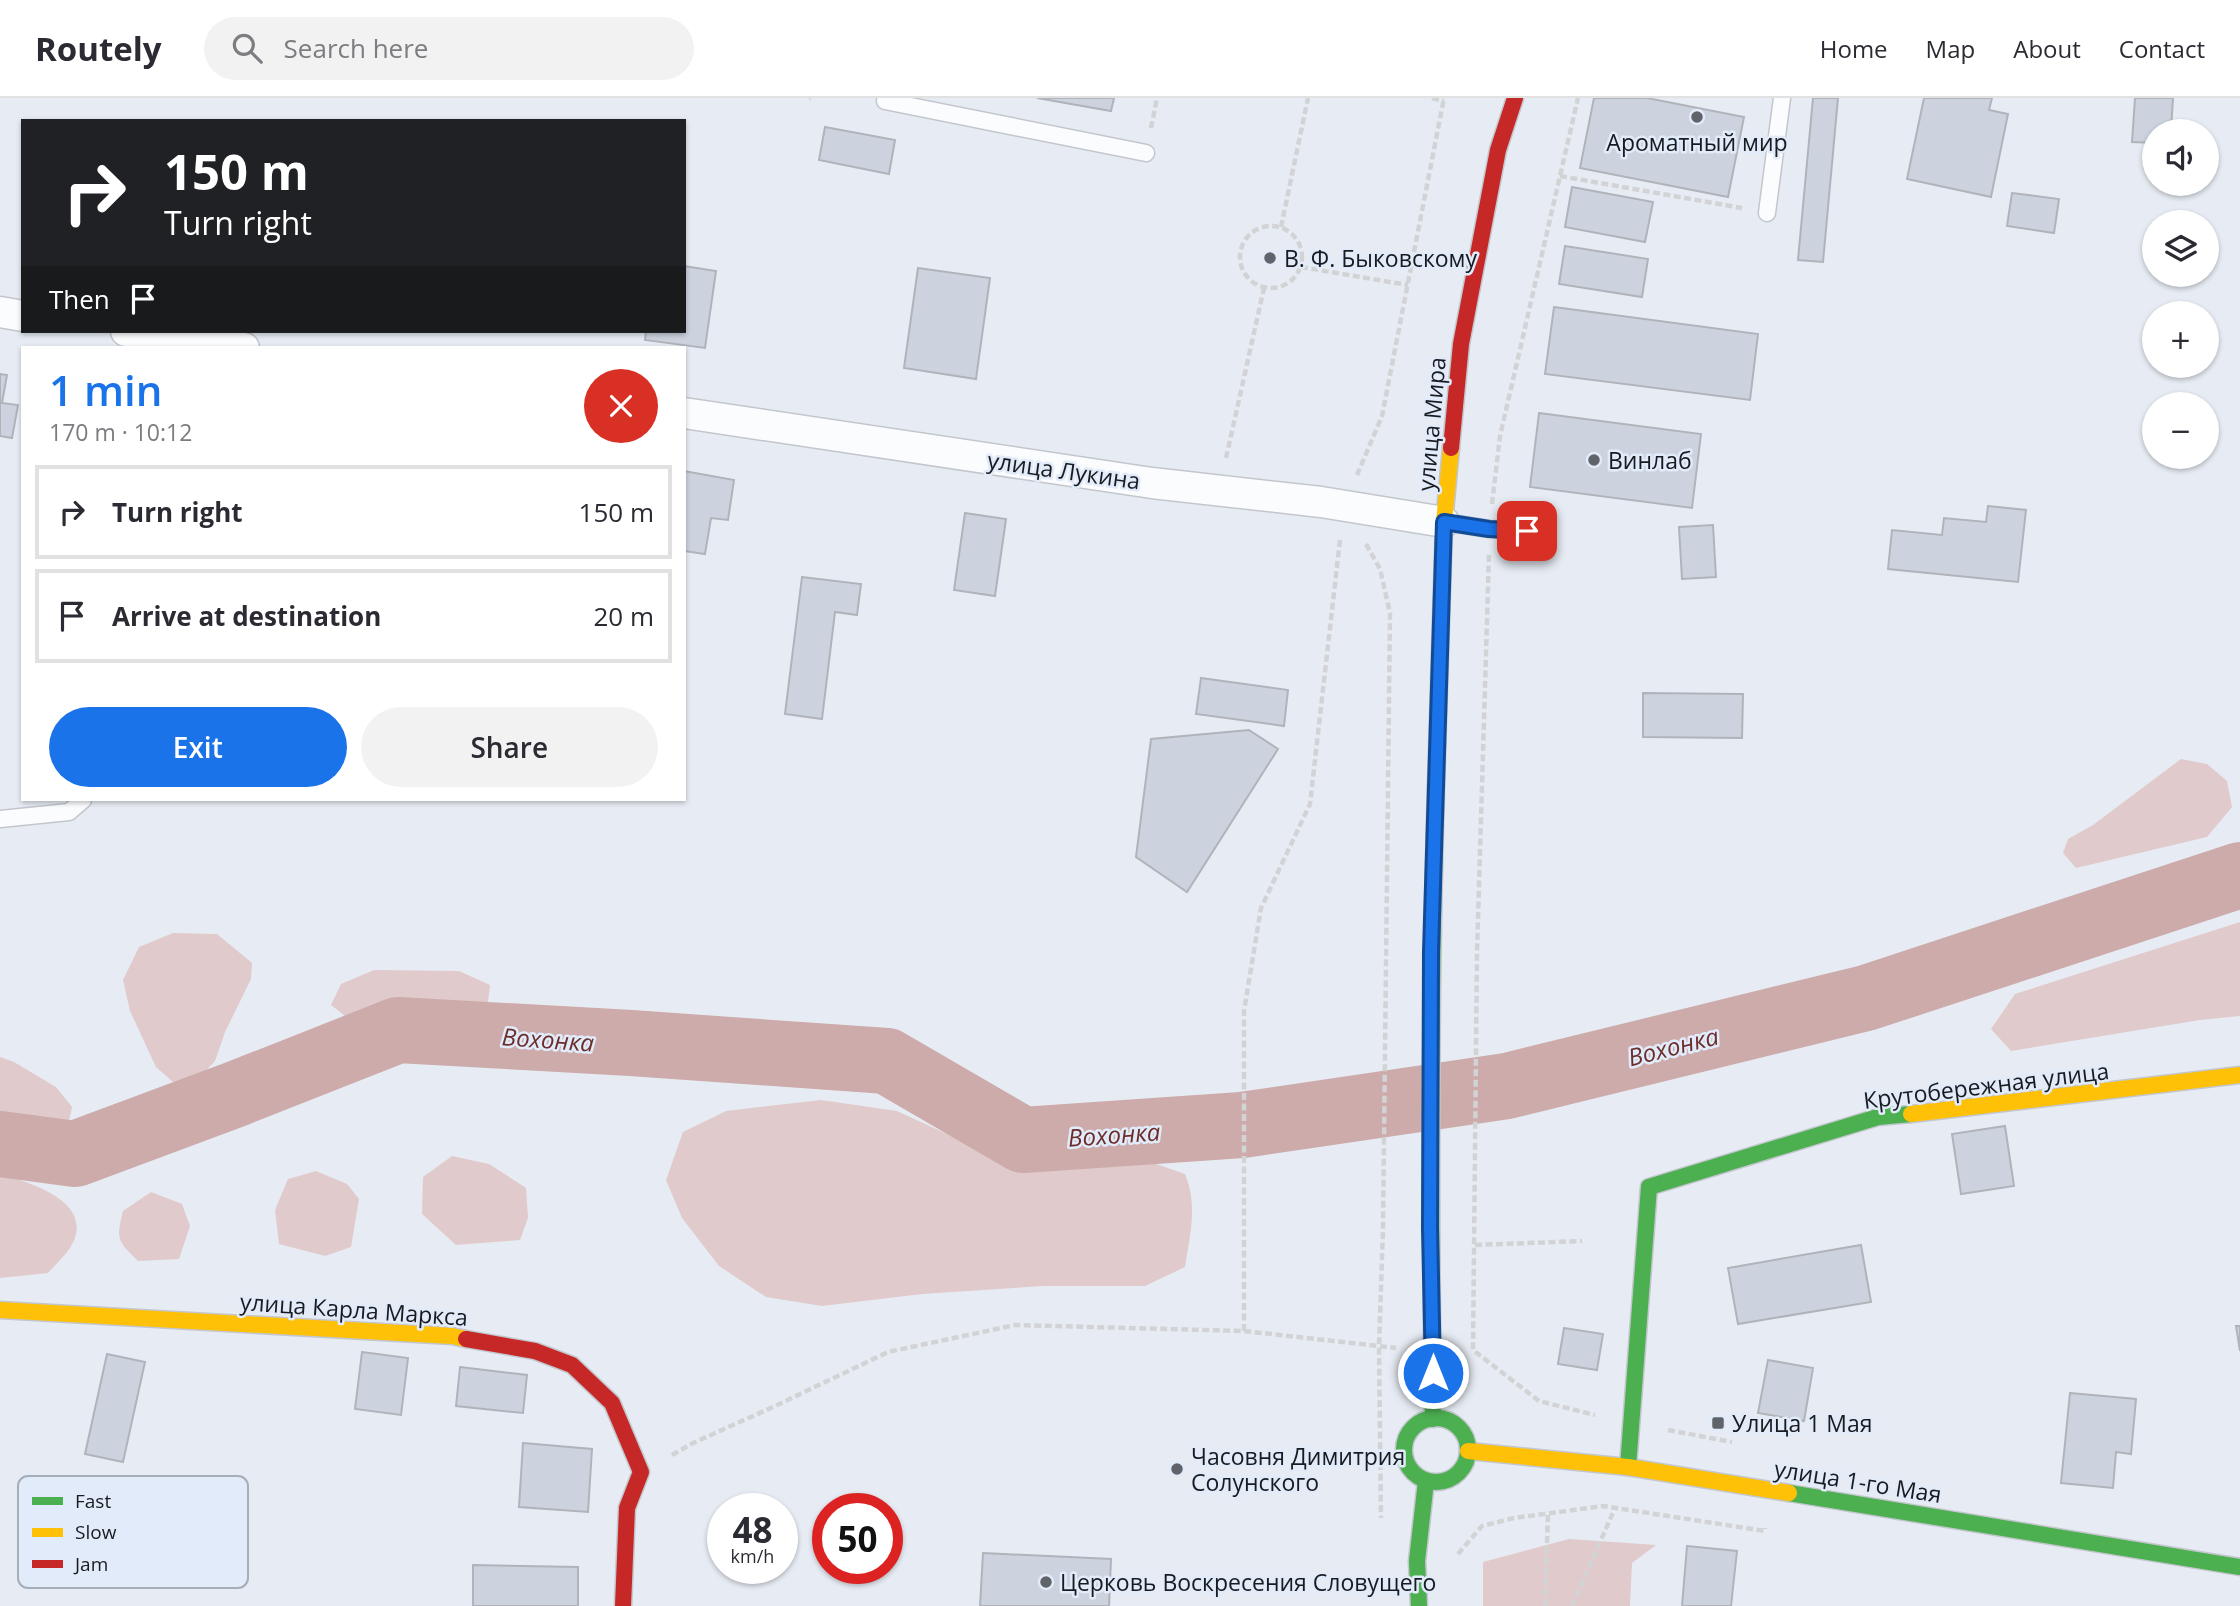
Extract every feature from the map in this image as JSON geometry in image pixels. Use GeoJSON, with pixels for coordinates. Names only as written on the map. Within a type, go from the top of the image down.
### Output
{"type":"FeatureCollection","features":[{"type":"Feature","properties":{"kind":"street"},"geometry":{"type":"LineString","coordinates":[[1498,150],[1516,98]]}},
{"type":"Feature","properties":{"kind":"street"},"geometry":{"type":"LineString","coordinates":[[1495,111],[1498,150]]}},
{"type":"Feature","properties":{"kind":"street","name":"улица Мира"},"geometry":{"type":"LineString","coordinates":[[1433,1419],[1430,1228],[1431,951],[1444,522],[1461,344],[1498,150]]}},
{"type":"Feature","properties":{"kind":"street"},"geometry":{"type":"LineString","coordinates":[[0,312],[21,316]]}},
{"type":"Feature","properties":{"kind":"street"},"geometry":{"type":"LineString","coordinates":[[134,333],[179,344],[212,346]]}},
{"type":"Feature","properties":{"kind":"street","name":"улица Лукина"},"geometry":{"type":"LineString","coordinates":[[686,413],[1138,481],[1219,489],[1444,522]]}},
{"type":"Feature","properties":{"kind":"street","name":"Крутобережная улица"},"geometry":{"type":"LineString","coordinates":[[1628,1467],[1649,1187],[1878,1117],[2107,1093],[2240,1075]]}},
{"type":"Feature","properties":{"kind":"street","name":"улица Карла Маркса"},"geometry":{"type":"LineString","coordinates":[[0,1310],[452,1336],[536,1351],[572,1366],[612,1403],[641,1472]]}},
{"type":"Feature","properties":{"kind":"street"},"geometry":{"type":"LineString","coordinates":[[1444,1419],[1461,1431],[1468,1451],[1462,1469],[1454,1476],[1445,1481],[1426,1481],[1416,1476],[1409,1468],[1404,1447],[1413,1427],[1422,1421],[1444,1419]]}},
{"type":"Feature","properties":{"kind":"street","name":"улица 1-го Мая"},"geometry":{"type":"LineString","coordinates":[[1468,1451],[1628,1467],[2240,1567]]}},
{"type":"Feature","properties":{"kind":"street"},"geometry":{"type":"LineString","coordinates":[[623,1606],[627,1508],[641,1472]]}},
{"type":"Feature","properties":{"kind":"street"},"geometry":{"type":"LineString","coordinates":[[1419,1606],[1417,1561],[1426,1481]]}},
{"type":"Feature","properties":{"kind":"lane"},"geometry":{"type":"LineString","coordinates":[[886,98],[885,101],[1146,153]]}},
{"type":"Feature","properties":{"kind":"lane"},"geometry":{"type":"LineString","coordinates":[[1767,213],[1782,98]]}},
{"type":"Feature","properties":{"kind":"lane"},"geometry":{"type":"LineString","coordinates":[[1444,522],[1489,529],[1527,531]]}},
{"type":"Feature","properties":{"kind":"lane"},"geometry":{"type":"LineString","coordinates":[[0,819],[69,812],[82,801]]}},
{"type":"Feature","properties":{"kind":"path"},"geometry":{"type":"LineString","coordinates":[[1281,227],[1308,98]]}},
{"type":"Feature","properties":{"kind":"path"},"geometry":{"type":"LineString","coordinates":[[1244,1331],[1244,1011],[1261,908],[1310,804],[1344,506],[1382,416],[1444,99],[1432,98]]}},
{"type":"Feature","properties":{"kind":"path"},"geometry":{"type":"LineString","coordinates":[[1560,176],[1767,213]]}},
{"type":"Feature","properties":{"kind":"path"},"geometry":{"type":"LineString","coordinates":[[1264,226],[1281,227],[1294,236],[1302,251],[1301,267],[1293,280],[1279,288],[1264,288],[1248,280],[1240,266],[1240,249],[1249,234],[1264,226]]}},
{"type":"Feature","properties":{"kind":"path"},"geometry":{"type":"LineString","coordinates":[[1301,267],[1408,285]]}},
{"type":"Feature","properties":{"kind":"path"},"geometry":{"type":"LineString","coordinates":[[1219,489],[1264,288]]}},
{"type":"Feature","properties":{"kind":"path"},"geometry":{"type":"LineString","coordinates":[[1344,506],[1380,569],[1390,613],[1383,1228],[1379,1347],[1381,1520]]}},
{"type":"Feature","properties":{"kind":"path"},"geometry":{"type":"LineString","coordinates":[[1477,951],[1473,1350],[1539,1401],[1630,1423],[1737,1443]]}},
{"type":"Feature","properties":{"kind":"path"},"geometry":{"type":"LineString","coordinates":[[1475,1245],[1582,1241]]}},
{"type":"Feature","properties":{"kind":"path"},"geometry":{"type":"LineString","coordinates":[[641,1472],[693,1443],[888,1352],[1015,1325],[1244,1331],[1379,1347]]}},
{"type":"Feature","properties":{"kind":"path"},"geometry":{"type":"LineString","coordinates":[[1572,1606],[1615,1508]]}},
{"type":"Feature","properties":{"kind":"path"},"geometry":{"type":"LineString","coordinates":[[1545,1606],[1548,1513]]}},
{"type":"Feature","properties":{"kind":"path"},"geometry":{"type":"LineString","coordinates":[[1451,1561],[1482,1526],[1514,1518]]}},
{"type":"Feature","properties":{"kind":"shaded area"},"geometry":{"type":"Polygon","coordinates":[[[2181,759],[2207,764],[2227,781],[2232,807],[2207,837],[2076,868],[2063,853],[2068,839],[2093,825],[2181,759]]]}},
{"type":"Feature","properties":{"kind":"shaded area"},"geometry":{"type":"Polygon","coordinates":[[[2240,922],[2240,1016],[2011,1051],[1991,1029],[2015,994],[2240,922]]]}},
{"type":"Feature","properties":{"kind":"shaded area"},"geometry":{"type":"Polygon","coordinates":[[[173,933],[217,934],[252,963],[251,979],[225,1032],[215,1061],[197,1080],[173,1082],[156,1067],[130,1011],[123,980],[139,947],[173,933]]]}},
{"type":"Feature","properties":{"kind":"shaded area"},"geometry":{"type":"Polygon","coordinates":[[[374,970],[459,971],[490,985],[488,1002],[349,1019],[331,1005],[341,984],[374,970]]]}},
{"type":"Feature","properties":{"kind":"shaded area"},"geometry":{"type":"Polygon","coordinates":[[[0,1057],[14,1062],[56,1087],[72,1107],[68,1126],[33,1131],[0,1127],[0,1057]]]}},
{"type":"Feature","properties":{"kind":"shaded area"},"geometry":{"type":"Polygon","coordinates":[[[821,1100],[897,1111],[1008,1160],[1116,1150],[1185,1174],[1192,1209],[1185,1267],[1145,1286],[1043,1286],[922,1294],[822,1306],[766,1297],[719,1266],[682,1218],[666,1180],[683,1132],[726,1111],[821,1100]]]}},
{"type":"Feature","properties":{"kind":"shaded area"},"geometry":{"type":"Polygon","coordinates":[[[452,1156],[489,1164],[526,1188],[528,1218],[520,1240],[456,1245],[422,1214],[423,1177],[452,1156]]]}},
{"type":"Feature","properties":{"kind":"shaded area"},"geometry":{"type":"Polygon","coordinates":[[[316,1171],[347,1184],[359,1199],[351,1247],[325,1256],[279,1244],[275,1210],[288,1179],[316,1171]]]}},
{"type":"Feature","properties":{"kind":"shaded area"},"geometry":{"type":"Polygon","coordinates":[[[0,1174],[28,1183],[58,1198],[69,1207],[75,1219],[76,1232],[70,1248],[48,1273],[0,1278],[0,1174]]]}},
{"type":"Feature","properties":{"kind":"shaded area"},"geometry":{"type":"Polygon","coordinates":[[[151,1192],[182,1204],[190,1226],[179,1259],[138,1261],[122,1244],[119,1228],[123,1211],[151,1192]]]}},
{"type":"Feature","properties":{"kind":"shaded area"},"geometry":{"type":"Polygon","coordinates":[[[1569,1539],[1656,1545],[1632,1563],[1630,1606],[1483,1606],[1483,1562],[1569,1539]]]}},
{"type":"Feature","properties":{"kind":"building"},"geometry":{"type":"Polygon","coordinates":[[[1037,98],[1114,98],[1111,111],[1037,98]]]}},
{"type":"Feature","properties":{"kind":"building"},"geometry":{"type":"Polygon","coordinates":[[[1594,98],[1647,98],[1744,117],[1728,197],[1580,168],[1594,98]]]}},
{"type":"Feature","properties":{"kind":"building"},"geometry":{"type":"Polygon","coordinates":[[[1813,98],[1838,98],[1823,262],[1798,260],[1813,98]]]}},
{"type":"Feature","properties":{"kind":"building"},"geometry":{"type":"Polygon","coordinates":[[[1924,98],[1992,98],[1989,110],[2008,114],[1991,197],[1907,179],[1924,98]]]}},
{"type":"Feature","properties":{"kind":"building"},"geometry":{"type":"Polygon","coordinates":[[[2135,98],[2173,98],[2172,119],[2142,119],[2142,142],[2132,142],[2135,98]]]}},
{"type":"Feature","properties":{"kind":"building"},"geometry":{"type":"Polygon","coordinates":[[[825,127],[895,140],[889,174],[819,160],[825,127]]]}},
{"type":"Feature","properties":{"kind":"building"},"geometry":{"type":"Polygon","coordinates":[[[1572,187],[1653,202],[1645,242],[1565,227],[1572,187]]]}},
{"type":"Feature","properties":{"kind":"building"},"geometry":{"type":"Polygon","coordinates":[[[2012,193],[2059,199],[2054,233],[2007,226],[2012,193]]]}},
{"type":"Feature","properties":{"kind":"building"},"geometry":{"type":"Polygon","coordinates":[[[1565,246],[1648,259],[1642,297],[1559,284],[1565,246]]]}},
{"type":"Feature","properties":{"kind":"building"},"geometry":{"type":"Polygon","coordinates":[[[686,266],[716,271],[705,348],[645,340],[646,333],[686,333],[686,266]]]}},
{"type":"Feature","properties":{"kind":"building"},"geometry":{"type":"Polygon","coordinates":[[[918,268],[990,278],[976,379],[904,368],[918,268]]]}},
{"type":"Feature","properties":{"kind":"building"},"geometry":{"type":"Polygon","coordinates":[[[1554,307],[1758,334],[1750,400],[1545,374],[1554,307]]]}},
{"type":"Feature","properties":{"kind":"building"},"geometry":{"type":"Polygon","coordinates":[[[0,374],[7,375],[2,403],[18,405],[12,438],[0,436],[0,374]]]}},
{"type":"Feature","properties":{"kind":"building"},"geometry":{"type":"Polygon","coordinates":[[[1539,413],[1701,434],[1692,508],[1530,487],[1539,413]]]}},
{"type":"Feature","properties":{"kind":"building"},"geometry":{"type":"Polygon","coordinates":[[[686,471],[734,480],[728,520],[711,518],[705,554],[686,551],[686,471]]]}},
{"type":"Feature","properties":{"kind":"building"},"geometry":{"type":"Polygon","coordinates":[[[1988,506],[2026,510],[2018,582],[1888,569],[1892,530],[1942,535],[1944,518],[1986,522],[1988,506]]]}},
{"type":"Feature","properties":{"kind":"building"},"geometry":{"type":"Polygon","coordinates":[[[965,513],[1006,519],[995,596],[954,590],[965,513]]]}},
{"type":"Feature","properties":{"kind":"building"},"geometry":{"type":"Polygon","coordinates":[[[1713,525],[1716,577],[1682,579],[1679,527],[1713,525]]]}},
{"type":"Feature","properties":{"kind":"building"},"geometry":{"type":"Polygon","coordinates":[[[802,577],[861,584],[857,615],[835,612],[822,719],[785,714],[802,577]]]}},
{"type":"Feature","properties":{"kind":"building"},"geometry":{"type":"Polygon","coordinates":[[[1201,678],[1288,690],[1284,726],[1196,714],[1201,678]]]}},
{"type":"Feature","properties":{"kind":"building"},"geometry":{"type":"Polygon","coordinates":[[[1643,693],[1743,694],[1742,738],[1643,737],[1643,693]]]}},
{"type":"Feature","properties":{"kind":"building"},"geometry":{"type":"Polygon","coordinates":[[[1249,730],[1278,749],[1187,892],[1136,857],[1151,739],[1249,730]]]}},
{"type":"Feature","properties":{"kind":"building"},"geometry":{"type":"Polygon","coordinates":[[[2005,1126],[2014,1186],[1961,1194],[1952,1134],[2005,1126]]]}},
{"type":"Feature","properties":{"kind":"building"},"geometry":{"type":"Polygon","coordinates":[[[1861,1245],[1871,1302],[1738,1324],[1728,1268],[1861,1245]]]}},
{"type":"Feature","properties":{"kind":"building"},"geometry":{"type":"Polygon","coordinates":[[[2236,1326],[2240,1326],[2240,1351],[2236,1326]]]}},
{"type":"Feature","properties":{"kind":"building"},"geometry":{"type":"Polygon","coordinates":[[[1564,1328],[1603,1334],[1597,1370],[1558,1364],[1564,1328]]]}},
{"type":"Feature","properties":{"kind":"building"},"geometry":{"type":"Polygon","coordinates":[[[362,1352],[408,1358],[401,1415],[355,1409],[362,1352]]]}},
{"type":"Feature","properties":{"kind":"building"},"geometry":{"type":"Polygon","coordinates":[[[107,1354],[145,1362],[123,1462],[85,1454],[107,1354]]]}},
{"type":"Feature","properties":{"kind":"building"},"geometry":{"type":"Polygon","coordinates":[[[1768,1360],[1813,1368],[1804,1421],[1758,1413],[1768,1360]]]}},
{"type":"Feature","properties":{"kind":"building"},"geometry":{"type":"Polygon","coordinates":[[[460,1367],[527,1375],[523,1413],[456,1406],[460,1367]]]}},
{"type":"Feature","properties":{"kind":"building"},"geometry":{"type":"Polygon","coordinates":[[[2070,1393],[2136,1399],[2131,1454],[2116,1452],[2113,1488],[2061,1483],[2070,1393]]]}},
{"type":"Feature","properties":{"kind":"building"},"geometry":{"type":"Polygon","coordinates":[[[523,1443],[592,1449],[588,1512],[519,1507],[523,1443]]]}},
{"type":"Feature","properties":{"kind":"building"},"geometry":{"type":"Polygon","coordinates":[[[1687,1546],[1737,1551],[1731,1606],[1682,1606],[1687,1546]]]}},
{"type":"Feature","properties":{"kind":"building","name":"Церковь Воскресения Словущего"},"geometry":{"type":"Polygon","coordinates":[[[983,1553],[1111,1559],[1109,1606],[980,1606],[983,1553]]]}},
{"type":"Feature","properties":{"kind":"building"},"geometry":{"type":"Polygon","coordinates":[[[473,1565],[578,1567],[578,1606],[473,1606],[473,1565]]]}},
{"type":"Feature","properties":{"kind":"waterway","name":"Вохонка"},"geometry":{"type":"LineString","coordinates":[[0,1144],[75,1154],[398,1030],[887,1061],[1023,1140],[1242,1125],[1507,1086],[1866,998],[2240,875]]}},
{"type":"Feature","properties":{"kind":"traffic: fast"},"geometry":{"type":"LineString","coordinates":[[1433,1419],[1431,1102],[1436,785]]}},
{"type":"Feature","properties":{"kind":"traffic: fast"},"geometry":{"type":"LineString","coordinates":[[1628,1467],[1649,1187],[1878,1117],[1911,1114]]}},
{"type":"Feature","properties":{"kind":"traffic: fast"},"geometry":{"type":"LineString","coordinates":[[1436,1418],[1454,1424],[1462,1432],[1468,1450],[1462,1468],[1454,1476],[1436,1482],[1418,1476],[1410,1468],[1404,1450],[1410,1432],[1418,1424],[1436,1418]]}},
{"type":"Feature","properties":{"kind":"traffic: fast"},"geometry":{"type":"LineString","coordinates":[[1419,1606],[1417,1561],[1426,1481]]}},
{"type":"Feature","properties":{"kind":"traffic: fast"},"geometry":{"type":"LineString","coordinates":[[1789,1493],[2240,1567]]}},
{"type":"Feature","properties":{"kind":"traffic: slow"},"geometry":{"type":"LineString","coordinates":[[1436,785],[1444,522],[1451,448]]}},
{"type":"Feature","properties":{"kind":"traffic: slow"},"geometry":{"type":"LineString","coordinates":[[1911,1114],[2240,1075]]}},
{"type":"Feature","properties":{"kind":"traffic: slow"},"geometry":{"type":"LineString","coordinates":[[0,1310],[452,1336],[466,1339]]}},
{"type":"Feature","properties":{"kind":"traffic: slow"},"geometry":{"type":"LineString","coordinates":[[1468,1451],[1628,1467],[1789,1493]]}},
{"type":"Feature","properties":{"kind":"traffic: jam"},"geometry":{"type":"LineString","coordinates":[[1451,448],[1461,344],[1498,150],[1515,98]]}},
{"type":"Feature","properties":{"kind":"traffic: jam"},"geometry":{"type":"LineString","coordinates":[[466,1339],[535,1351],[572,1365],[612,1403],[641,1472],[627,1508],[623,1606]]}},
{"type":"Feature","properties":{"kind":"place","name":"Ароматный мир"},"geometry":{"type":"Point","coordinates":[1697,117]}},
{"type":"Feature","properties":{"kind":"place","name":"В. Ф. Быковскому"},"geometry":{"type":"Point","coordinates":[1270,258]}},
{"type":"Feature","properties":{"kind":"place","name":"Винлаб"},"geometry":{"type":"Point","coordinates":[1594,460]}},
{"type":"Feature","properties":{"kind":"place","name":"Улица 1 Мая"},"geometry":{"type":"Point","coordinates":[1718,1423]}},
{"type":"Feature","properties":{"kind":"place","name":"Часовня Димитрия Солунского"},"geometry":{"type":"Point","coordinates":[1177,1469]}},
{"type":"Feature","properties":{"kind":"place","name":"Церковь Воскресения Словущего"},"geometry":{"type":"Point","coordinates":[1046,1582]}},
{"type":"Feature","properties":{"kind":"route"},"geometry":{"type":"LineString","coordinates":[[1433,1373],[1430,1228],[1431,951],[1444,522],[1489,529],[1527,531]]}}]}
